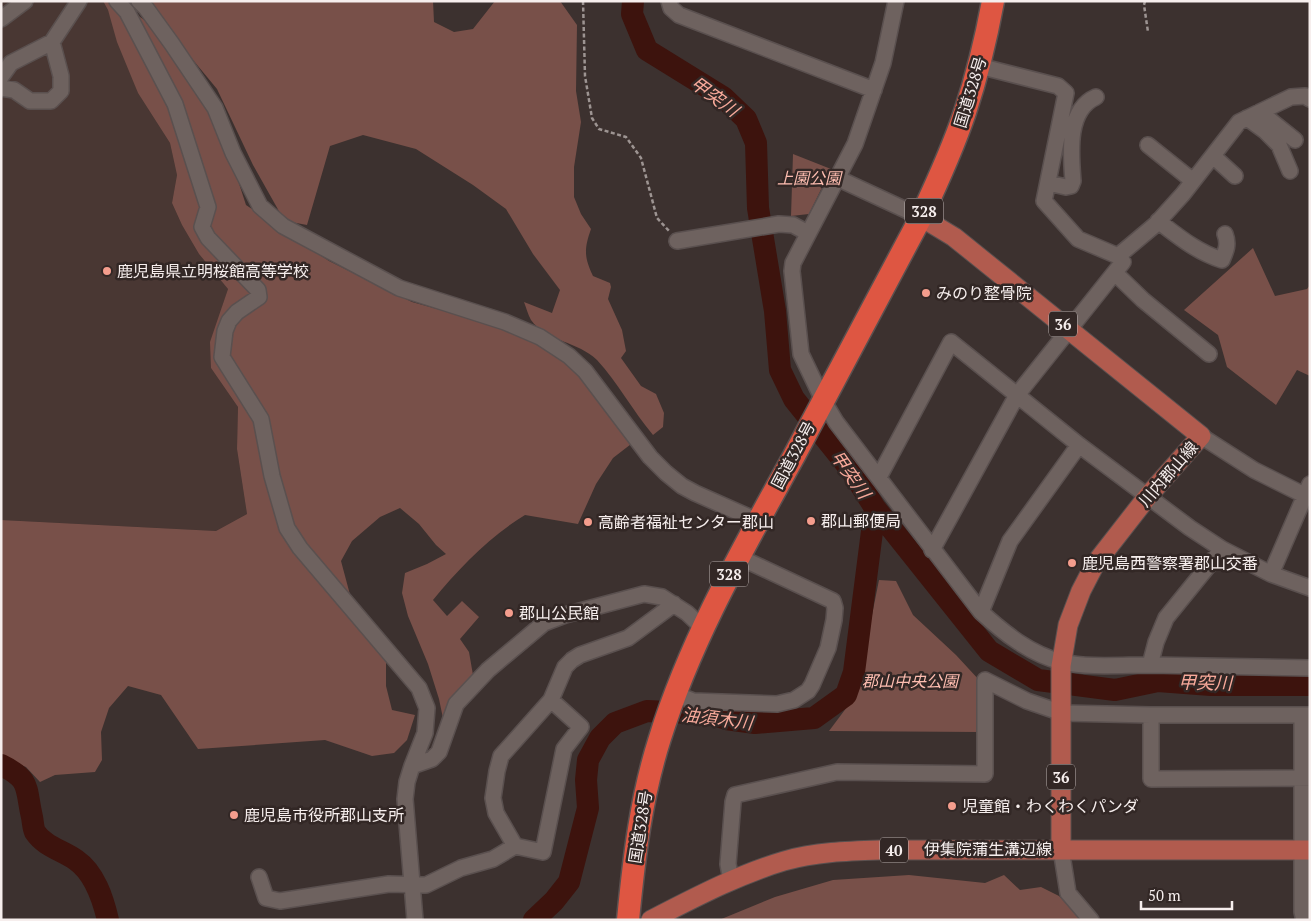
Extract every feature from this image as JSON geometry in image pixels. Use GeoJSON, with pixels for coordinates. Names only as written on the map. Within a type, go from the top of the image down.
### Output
{"type":"FeatureCollection","features":[{"type":"Feature","properties":{"kind":"highway","name":"国道328号"},"geometry":{"type":"LineString","coordinates":[[628,920],[634,852],[642,806],[659,739],[674,696],[703,628],[739,557],[920,218],[941,174],[962,121],[979,66],[993,1]]}},
{"type":"Feature","properties":{"kind":"main road","name":"川内郡山線"},"geometry":{"type":"LineString","coordinates":[[920,218],[954,237],[1201,436],[1148,496],[1095,564],[1080,591],[1068,625],[1062,664],[1061,849]]}},
{"type":"Feature","properties":{"kind":"main road","name":"伊集院蒲生溝辺線"},"geometry":{"type":"LineString","coordinates":[[650,920],[731,880],[785,861],[834,852],[1061,849],[1306,850]]}},
{"type":"Feature","properties":{"kind":"street"},"geometry":{"type":"LineString","coordinates":[[1,19],[25,1]]}},
{"type":"Feature","properties":{"kind":"street"},"geometry":{"type":"LineString","coordinates":[[1,77],[12,64],[52,42],[79,1]]}},
{"type":"Feature","properties":{"kind":"street"},"geometry":{"type":"LineString","coordinates":[[117,1],[127,12],[175,104],[208,207],[202,227],[208,238],[258,290],[259,297],[229,320],[224,337],[222,357],[261,419],[272,476],[287,528],[300,548],[419,688],[427,708],[425,733],[407,782],[405,799],[415,920]]}},
{"type":"Feature","properties":{"kind":"street"},"geometry":{"type":"LineString","coordinates":[[139,1],[172,44],[216,108],[233,153],[260,206],[283,226],[398,288],[505,322],[540,337],[570,356],[585,371],[650,457],[666,473],[682,486],[695,493],[758,521]]}},
{"type":"Feature","properties":{"kind":"street"},"geometry":{"type":"LineString","coordinates":[[669,1],[670,8],[679,15],[874,90]]}},
{"type":"Feature","properties":{"kind":"street"},"geometry":{"type":"LineString","coordinates":[[896,1],[888,43],[855,144],[793,263],[792,271],[801,354],[822,403],[981,612],[1003,632],[1032,650],[1062,664],[1310,668]]}},
{"type":"Feature","properties":{"kind":"street"},"geometry":{"type":"LineString","coordinates":[[1,88],[14,90],[30,101],[51,100],[61,91],[61,76],[52,42]]}},
{"type":"Feature","properties":{"kind":"street"},"geometry":{"type":"LineString","coordinates":[[932,550],[1017,395],[1123,262],[1118,256],[1078,239],[1044,201],[1066,93],[1058,86],[979,66]]}},
{"type":"Feature","properties":{"kind":"street"},"geometry":{"type":"LineString","coordinates":[[1118,256],[1158,221],[1193,181],[1239,122],[1291,97],[1304,96],[1310,99]]}},
{"type":"Feature","properties":{"kind":"street"},"geometry":{"type":"LineString","coordinates":[[1048,183],[1066,187],[1071,186],[1073,181],[1070,147],[1072,132],[1082,105],[1087,100],[1096,97]]}},
{"type":"Feature","properties":{"kind":"street"},"geometry":{"type":"LineString","coordinates":[[1253,115],[1295,140]]}},
{"type":"Feature","properties":{"kind":"street"},"geometry":{"type":"LineString","coordinates":[[1253,115],[1279,145],[1290,171]]}},
{"type":"Feature","properties":{"kind":"street"},"geometry":{"type":"LineString","coordinates":[[1148,145],[1193,181]]}},
{"type":"Feature","properties":{"kind":"street"},"geometry":{"type":"LineString","coordinates":[[1213,156],[1235,176]]}},
{"type":"Feature","properties":{"kind":"street"},"geometry":{"type":"LineString","coordinates":[[837,178],[920,218]]}},
{"type":"Feature","properties":{"kind":"street"},"geometry":{"type":"LineString","coordinates":[[1158,221],[1205,255],[1222,260],[1227,248],[1225,234]]}},
{"type":"Feature","properties":{"kind":"street"},"geometry":{"type":"LineString","coordinates":[[677,241],[779,224],[793,225],[808,233]]}},
{"type":"Feature","properties":{"kind":"street"},"geometry":{"type":"LineString","coordinates":[[1115,273],[1143,300],[1209,354]]}},
{"type":"Feature","properties":{"kind":"street"},"geometry":{"type":"LineString","coordinates":[[879,477],[951,342],[1079,445],[1190,528],[1222,549],[1271,574],[1310,588]]}},
{"type":"Feature","properties":{"kind":"street"},"geometry":{"type":"LineString","coordinates":[[1201,436],[1254,470],[1308,493],[1271,574]]}},
{"type":"Feature","properties":{"kind":"street"},"geometry":{"type":"LineString","coordinates":[[981,612],[1010,542],[1079,445]]}},
{"type":"Feature","properties":{"kind":"street"},"geometry":{"type":"LineString","coordinates":[[1150,666],[1156,642],[1166,618],[1222,549]]}},
{"type":"Feature","properties":{"kind":"street"},"geometry":{"type":"LineString","coordinates":[[674,696],[693,701],[776,704],[794,700],[808,691],[812,685],[828,648],[834,620],[835,608],[833,602],[739,557]]}},
{"type":"Feature","properties":{"kind":"street"},"geometry":{"type":"LineString","coordinates":[[412,766],[432,759],[439,752],[456,704],[494,665],[544,623],[565,615],[644,594],[662,597],[687,613],[703,628]]}},
{"type":"Feature","properties":{"kind":"street"},"geometry":{"type":"LineString","coordinates":[[515,846],[496,813],[492,798],[496,771],[501,756],[551,700],[565,667],[572,660],[580,655],[628,638],[674,604]]}},
{"type":"Feature","properties":{"kind":"street"},"geometry":{"type":"LineString","coordinates":[[731,880],[728,864],[735,795],[837,772],[985,774],[984,680],[1027,701],[1062,709],[1151,715],[1306,715],[1306,850],[1302,912],[1304,920]]}},
{"type":"Feature","properties":{"kind":"street"},"geometry":{"type":"LineString","coordinates":[[259,877],[266,898],[280,901],[389,884],[426,885],[460,868],[492,859],[515,846],[543,852],[564,749],[581,727],[551,700]]}},
{"type":"Feature","properties":{"kind":"street"},"geometry":{"type":"LineString","coordinates":[[1151,715],[1151,779],[1306,778]]}},
{"type":"Feature","properties":{"kind":"street"},"geometry":{"type":"LineString","coordinates":[[1061,849],[1068,893],[1091,920]]}},
{"type":"Feature","properties":{"kind":"path"},"geometry":{"type":"LineString","coordinates":[[583,1],[585,76],[592,118],[599,129],[626,137],[641,158],[657,218],[677,241]]}},
{"type":"Feature","properties":{"kind":"path"},"geometry":{"type":"LineString","coordinates":[[1145,1],[1148,32]]}},
{"type":"Feature","properties":{"kind":"shaded area","name":"鹿児島県立明桜館高等学校"},"geometry":{"type":"Polygon","coordinates":[[[103,1],[138,93],[170,143],[177,175],[172,203],[199,254],[228,289],[223,304],[211,368],[238,407],[237,449],[247,514],[216,531],[1,520],[1,2],[103,1]]]}},
{"type":"Feature","properties":{"kind":"green space"},"geometry":{"type":"Polygon","coordinates":[[[103,1],[117,1],[143,19],[160,34],[220,125],[246,205],[329,261],[412,302],[509,329],[538,345],[576,370],[635,441],[613,458],[596,484],[578,524],[525,515],[499,533],[476,553],[433,600],[447,616],[462,601],[479,617],[460,639],[469,652],[473,675],[445,728],[439,699],[428,664],[408,616],[402,593],[405,573],[446,554],[419,524],[400,508],[380,517],[352,541],[341,561],[356,617],[386,654],[386,686],[392,710],[415,715],[407,740],[394,753],[372,756],[325,740],[198,749],[161,695],[128,686],[109,708],[101,732],[102,760],[95,772],[55,775],[40,782],[26,767],[1,757],[1,520],[216,531],[247,514],[237,449],[238,407],[211,368],[210,342],[228,289],[199,254],[172,203],[177,175],[170,143],[138,93],[103,1]]]}},
{"type":"Feature","properties":{"kind":"green space"},"geometry":{"type":"Polygon","coordinates":[[[142,1],[433,1],[434,22],[454,32],[473,29],[495,1],[560,1],[577,25],[576,91],[581,122],[574,167],[574,197],[581,214],[591,229],[586,248],[588,263],[593,276],[610,283],[608,299],[622,330],[626,351],[621,358],[641,386],[656,394],[664,413],[663,427],[653,435],[597,360],[581,349],[545,333],[537,327],[531,320],[524,302],[552,313],[560,290],[533,254],[506,209],[473,185],[416,149],[363,135],[330,146],[307,225],[291,222],[280,213],[253,165],[217,89],[150,8],[142,1]]]}},
{"type":"Feature","properties":{"kind":"green space","name":"上園公園"},"geometry":{"type":"Polygon","coordinates":[[[793,154],[831,169],[809,214],[791,216],[793,154]]]}},
{"type":"Feature","properties":{"kind":"green space"},"geometry":{"type":"Polygon","coordinates":[[[1253,248],[1275,296],[1307,289],[1310,285],[1310,376],[1297,370],[1276,405],[1227,367],[1218,335],[1184,310],[1253,248]]]}},
{"type":"Feature","properties":{"kind":"green space","name":"郡山中央公園"},"geometry":{"type":"Polygon","coordinates":[[[879,580],[896,581],[913,615],[956,655],[980,681],[978,732],[829,731],[856,695],[879,580]]]}},
{"type":"Feature","properties":{"kind":"green space"},"geometry":{"type":"Polygon","coordinates":[[[909,875],[985,883],[1004,875],[1020,890],[1041,887],[1059,896],[1081,920],[719,920],[775,897],[833,880],[909,875]]]}},
{"type":"Feature","properties":{"kind":"waterway","name":"甲突川"},"geometry":{"type":"LineString","coordinates":[[633,1],[632,14],[647,50],[723,97],[746,119],[756,143],[758,208],[775,311],[780,370],[794,399],[851,470],[875,508],[989,651],[1038,680],[1115,690],[1158,681],[1211,685],[1310,685]]}},
{"type":"Feature","properties":{"kind":"waterway","name":"油須木川"},"geometry":{"type":"LineString","coordinates":[[534,920],[554,901],[569,882],[588,808],[586,780],[588,760],[600,738],[615,723],[647,711],[712,714],[726,719],[755,723],[814,718],[846,695],[854,672],[875,508]]}},
{"type":"Feature","properties":{"kind":"waterway","name":"油須木川"},"geometry":{"type":"LineString","coordinates":[[1,765],[11,770],[23,780],[26,786],[34,829],[39,837],[83,865],[93,879],[101,895],[108,920]]}},
{"type":"Feature","properties":{"kind":"place","name":"鹿児島県立明桜館高等学校"},"geometry":{"type":"Point","coordinates":[107,271]}},
{"type":"Feature","properties":{"kind":"place","name":"みのり整骨院"},"geometry":{"type":"Point","coordinates":[926,293]}},
{"type":"Feature","properties":{"kind":"place","name":"郡山郵便局"},"geometry":{"type":"Point","coordinates":[811,521]}},
{"type":"Feature","properties":{"kind":"place","name":"高齢者福祉センター郡山"},"geometry":{"type":"Point","coordinates":[588,522]}},
{"type":"Feature","properties":{"kind":"place","name":"鹿児島西警察署郡山交番"},"geometry":{"type":"Point","coordinates":[1072,563]}},
{"type":"Feature","properties":{"kind":"place","name":"郡山公民館"},"geometry":{"type":"Point","coordinates":[509,613]}},
{"type":"Feature","properties":{"kind":"place","name":"児童館・わくわくパンダ"},"geometry":{"type":"Point","coordinates":[952,806]}},
{"type":"Feature","properties":{"kind":"place","name":"鹿児島市役所郡山支所"},"geometry":{"type":"Point","coordinates":[234,815]}}]}
